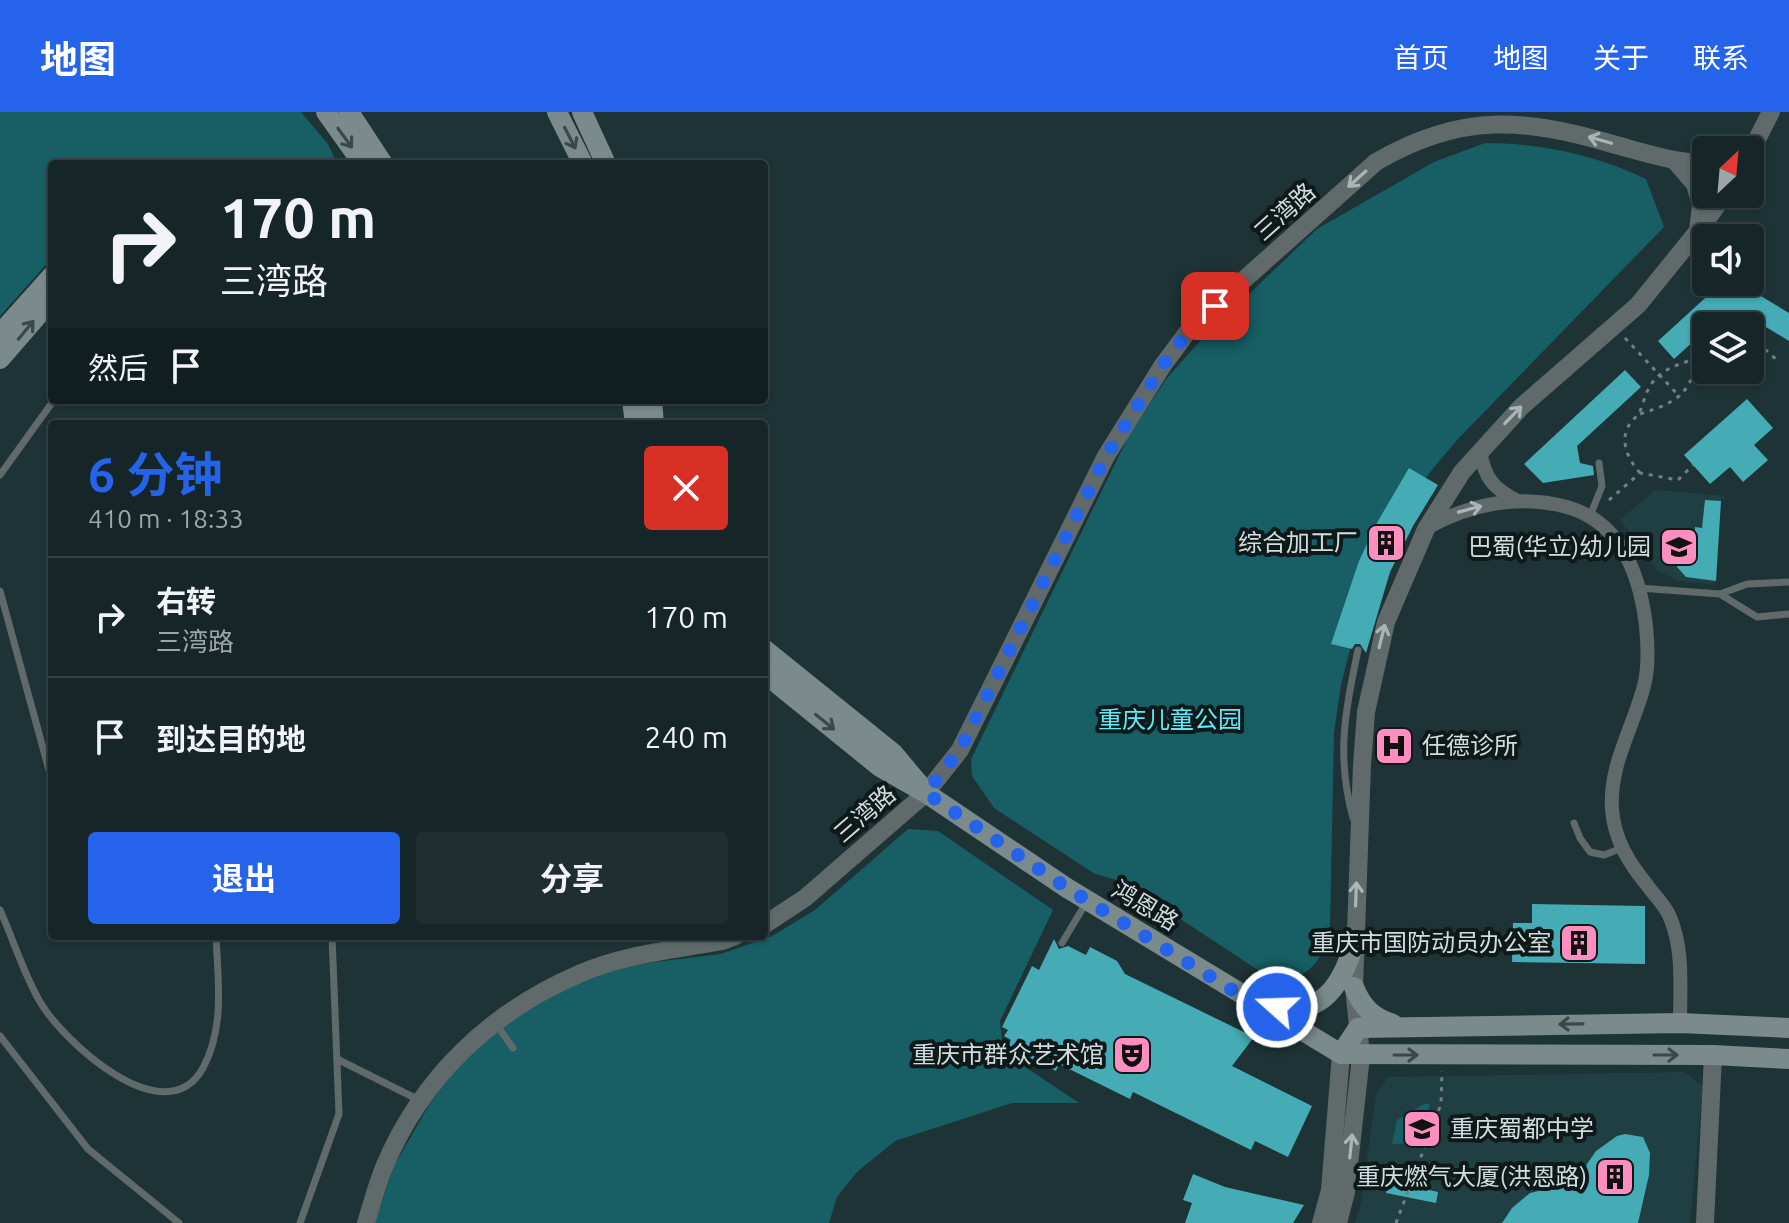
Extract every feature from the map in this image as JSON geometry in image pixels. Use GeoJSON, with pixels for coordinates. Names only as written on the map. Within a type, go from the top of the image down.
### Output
{"type":"FeatureCollection","features":[{"type":"Feature","properties":{"kind":"main road"},"geometry":{"type":"LineString","coordinates":[[326,112],[360,160]]}},
{"type":"Feature","properties":{"kind":"main road"},"geometry":{"type":"LineString","coordinates":[[349,112],[380,160]]}},
{"type":"Feature","properties":{"kind":"main road"},"geometry":{"type":"LineString","coordinates":[[557,112],[581,160]]}},
{"type":"Feature","properties":{"kind":"main road"},"geometry":{"type":"LineString","coordinates":[[582,112],[604,160]]}},
{"type":"Feature","properties":{"kind":"main road"},"geometry":{"type":"LineString","coordinates":[[0,334],[48,280]]}},
{"type":"Feature","properties":{"kind":"main road"},"geometry":{"type":"LineString","coordinates":[[0,359],[48,304]]}},
{"type":"Feature","properties":{"kind":"main road","name":"鸿恩路"},"geometry":{"type":"LineString","coordinates":[[768,652],[893,753],[926,793]]}},
{"type":"Feature","properties":{"kind":"main road","name":"鸿恩路"},"geometry":{"type":"LineString","coordinates":[[768,676],[880,767],[926,793],[1067,888],[1245,998],[1351,1055]]}},
{"type":"Feature","properties":{"kind":"main road"},"geometry":{"type":"LineString","coordinates":[[1245,998],[1277,1007],[1299,1008],[1317,1003],[1332,992],[1340,980],[1354,944]]}},
{"type":"Feature","properties":{"kind":"main road"},"geometry":{"type":"LineString","coordinates":[[1354,987],[1360,1002],[1370,1013],[1401,1027]]}},
{"type":"Feature","properties":{"kind":"main road"},"geometry":{"type":"LineString","coordinates":[[1789,1028],[1680,1023],[1358,1028],[1351,1055],[1713,1055],[1789,1059]]}},
{"type":"Feature","properties":{"kind":"street"},"geometry":{"type":"LineString","coordinates":[[1757,136],[1771,112]]}},
{"type":"Feature","properties":{"kind":"street","name":"三湾路"},"geometry":{"type":"LineString","coordinates":[[768,922],[805,898],[926,793],[960,750],[1106,456],[1163,365],[1192,326],[1376,162],[1405,143],[1460,125],[1485,121],[1526,124],[1568,132],[1675,161],[1692,162]]}},
{"type":"Feature","properties":{"kind":"street"},"geometry":{"type":"LineString","coordinates":[[1755,136],[1759,132]]}},
{"type":"Feature","properties":{"kind":"street"},"geometry":{"type":"LineString","coordinates":[[1675,161],[1695,184],[1701,205],[1699,224]]}},
{"type":"Feature","properties":{"kind":"street"},"geometry":{"type":"LineString","coordinates":[[1358,1028],[1354,944],[1363,752],[1374,667],[1386,622],[1426,529],[1462,472],[1521,407],[1614,326],[1659,282],[1692,239]]}},
{"type":"Feature","properties":{"kind":"street"},"geometry":{"type":"LineString","coordinates":[[1480,450],[1482,468],[1489,482],[1501,493],[1518,501]]}},
{"type":"Feature","properties":{"kind":"street"},"geometry":{"type":"LineString","coordinates":[[1426,529],[1464,510],[1518,501],[1564,506],[1590,516],[1604,526],[1627,554],[1639,588],[1647,638],[1647,671],[1644,688],[1620,751],[1613,783],[1614,821],[1622,848],[1667,910],[1674,927],[1679,945],[1680,1023]]}},
{"type":"Feature","properties":{"kind":"street"},"geometry":{"type":"LineString","coordinates":[[366,1223],[385,1164],[421,1101],[452,1060],[495,1022],[580,973],[621,960],[725,940]]}},
{"type":"Feature","properties":{"kind":"street"},"geometry":{"type":"LineString","coordinates":[[1321,1223],[1330,1190],[1351,1055]]}},
{"type":"Feature","properties":{"kind":"street"},"geometry":{"type":"LineString","coordinates":[[1338,1223],[1346,1192],[1351,1055]]}},
{"type":"Feature","properties":{"kind":"street"},"geometry":{"type":"LineString","coordinates":[[1705,1223],[1713,1055]]}},
{"type":"Feature","properties":{"kind":"lane"},"geometry":{"type":"LineString","coordinates":[[0,475],[51,404]]}},
{"type":"Feature","properties":{"kind":"lane"},"geometry":{"type":"LineString","coordinates":[[1590,516],[1602,486],[1599,463]]}},
{"type":"Feature","properties":{"kind":"lane"},"geometry":{"type":"LineString","coordinates":[[1639,588],[1720,594],[1747,584],[1789,582]]}},
{"type":"Feature","properties":{"kind":"lane"},"geometry":{"type":"LineString","coordinates":[[0,591],[48,766]]}},
{"type":"Feature","properties":{"kind":"lane"},"geometry":{"type":"LineString","coordinates":[[1720,594],[1757,617],[1789,614]]}},
{"type":"Feature","properties":{"kind":"lane"},"geometry":{"type":"LineString","coordinates":[[1358,650],[1345,714],[1342,748],[1345,787],[1359,838]]}},
{"type":"Feature","properties":{"kind":"lane"},"geometry":{"type":"LineString","coordinates":[[1574,823],[1590,852],[1604,855],[1622,848]]}},
{"type":"Feature","properties":{"kind":"lane"},"geometry":{"type":"LineString","coordinates":[[1062,943],[1088,901]]}},
{"type":"Feature","properties":{"kind":"lane"},"geometry":{"type":"LineString","coordinates":[[0,910],[40,1001],[78,1048],[113,1074],[144,1088],[168,1091],[188,1084],[202,1069],[216,1033],[216,940]]}},
{"type":"Feature","properties":{"kind":"lane"},"geometry":{"type":"LineString","coordinates":[[300,1223],[339,1114],[332,940]]}},
{"type":"Feature","properties":{"kind":"lane"},"geometry":{"type":"LineString","coordinates":[[495,1022],[513,1048]]}},
{"type":"Feature","properties":{"kind":"lane"},"geometry":{"type":"LineString","coordinates":[[0,1036],[88,1149],[179,1223]]}},
{"type":"Feature","properties":{"kind":"lane"},"geometry":{"type":"LineString","coordinates":[[337,1059],[421,1101]]}},
{"type":"Feature","properties":{"kind":"path"},"geometry":{"type":"LineString","coordinates":[[1614,326],[1680,397]]}},
{"type":"Feature","properties":{"kind":"path"},"geometry":{"type":"LineString","coordinates":[[1764,348],[1778,361]]}},
{"type":"Feature","properties":{"kind":"path"},"geometry":{"type":"LineString","coordinates":[[1638,415],[1646,393],[1659,374],[1692,360]]}},
{"type":"Feature","properties":{"kind":"path"},"geometry":{"type":"LineString","coordinates":[[1692,378],[1680,397],[1669,405],[1638,415],[1631,421],[1624,442],[1632,463],[1640,473],[1678,480],[1693,465]]}},
{"type":"Feature","properties":{"kind":"path"},"geometry":{"type":"LineString","coordinates":[[1629,483],[1640,473]]}},
{"type":"Feature","properties":{"kind":"path"},"geometry":{"type":"LineString","coordinates":[[1396,1223],[1441,1104],[1442,1055]]}},
{"type":"Feature","properties":{"kind":"shaded area","name":"巴蜀(华立)幼儿园"},"geometry":{"type":"Polygon","coordinates":[[[1655,490],[1725,496],[1721,501],[1715,585],[1680,581],[1658,571],[1620,520],[1655,490]]]}},
{"type":"Feature","properties":{"kind":"shaded area"},"geometry":{"type":"Polygon","coordinates":[[[1685,1072],[1703,1086],[1690,1223],[1355,1223],[1361,1203],[1376,1094],[1388,1077],[1685,1072]]]}},
{"type":"Feature","properties":{"kind":"green space"},"geometry":{"type":"Polygon","coordinates":[[[0,112],[301,112],[328,144],[335,160],[48,160],[48,262],[0,316],[0,112]]]}},
{"type":"Feature","properties":{"kind":"green space","name":"重庆儿童公园"},"geometry":{"type":"Polygon","coordinates":[[[1485,143],[1526,145],[1567,152],[1607,163],[1646,179],[1664,227],[1457,440],[1422,482],[1355,629],[1341,685],[1334,732],[1328,936],[1322,953],[1312,967],[1297,976],[1277,977],[1261,972],[1124,882],[1095,874],[994,808],[972,776],[971,759],[1130,433],[1167,378],[1200,341],[1317,229],[1434,162],[1485,143]]]}},
{"type":"Feature","properties":{"kind":"green space"},"geometry":{"type":"Polygon","coordinates":[[[908,829],[938,831],[1053,910],[1000,1021],[1003,1052],[1079,1103],[1012,1103],[895,1141],[857,1172],[837,1197],[829,1223],[375,1223],[394,1166],[429,1105],[457,1065],[487,1035],[582,979],[622,966],[721,954],[768,940],[815,910],[908,829]]]}},
{"type":"Feature","properties":{"kind":"green space"},"geometry":{"type":"Polygon","coordinates":[[[1424,1104],[1430,1104],[1420,1138],[1414,1143],[1392,1144],[1397,1120],[1424,1104]]]}},
{"type":"Feature","properties":{"kind":"building"},"geometry":{"type":"Polygon","coordinates":[[[1707,296],[1761,296],[1789,313],[1789,341],[1764,326],[1764,312],[1692,312],[1692,343],[1674,359],[1658,341],[1707,296]]]}},
{"type":"Feature","properties":{"kind":"building"},"geometry":{"type":"Polygon","coordinates":[[[1625,370],[1641,387],[1577,446],[1580,463],[1593,466],[1594,475],[1543,483],[1524,464],[1625,370]]]}},
{"type":"Feature","properties":{"kind":"building"},"geometry":{"type":"Polygon","coordinates":[[[1747,399],[1773,428],[1754,445],[1768,460],[1743,482],[1730,467],[1710,484],[1684,455],[1747,399]]]}},
{"type":"Feature","properties":{"kind":"building","name":"综合加工厂"},"geometry":{"type":"Polygon","coordinates":[[[1409,468],[1438,485],[1390,572],[1366,653],[1360,644],[1355,644],[1352,649],[1331,644],[1359,561],[1409,468]]]}},
{"type":"Feature","properties":{"kind":"building"},"geometry":{"type":"Polygon","coordinates":[[[1705,500],[1721,501],[1716,581],[1686,577],[1677,567],[1679,547],[1695,537],[1695,527],[1702,528],[1705,500]]]}},
{"type":"Feature","properties":{"kind":"building","name":"重庆市国防动员办公室"},"geometry":{"type":"Polygon","coordinates":[[[1532,904],[1645,906],[1645,964],[1512,962],[1513,923],[1532,923],[1532,904]]]}},
{"type":"Feature","properties":{"kind":"building","name":"重庆市群众艺术馆"},"geometry":{"type":"Polygon","coordinates":[[[1054,939],[1059,949],[1068,946],[1086,955],[1090,947],[1117,961],[1125,974],[1254,1037],[1232,1066],[1312,1106],[1288,1157],[1255,1141],[1251,1150],[1133,1092],[1130,1099],[1059,1064],[1056,1071],[1007,1047],[1011,1040],[1004,1036],[1008,1030],[1002,1027],[1032,966],[1039,970],[1054,939]]]}},
{"type":"Feature","properties":{"kind":"building","name":"重庆燃气大厦(洪恩路)"},"geometry":{"type":"Polygon","coordinates":[[[1625,1134],[1643,1137],[1650,1153],[1649,1175],[1638,1223],[1502,1223],[1512,1208],[1530,1193],[1555,1187],[1579,1189],[1587,1164],[1596,1151],[1625,1134]]]}},
{"type":"Feature","properties":{"kind":"building"},"geometry":{"type":"Polygon","coordinates":[[[1193,1174],[1225,1187],[1304,1205],[1293,1223],[1185,1223],[1192,1203],[1183,1200],[1193,1174]]]}},
{"type":"Feature","properties":{"kind":"building"},"geometry":{"type":"Polygon","coordinates":[[[1389,1181],[1438,1192],[1436,1203],[1386,1193],[1389,1181]]]}},
{"type":"Feature","properties":{"kind":"place","name":"综合加工厂"},"geometry":{"type":"Point","coordinates":[1386,543]}},
{"type":"Feature","properties":{"kind":"place","name":"巴蜀(华立)幼儿园"},"geometry":{"type":"Point","coordinates":[1679,547]}},
{"type":"Feature","properties":{"kind":"place","name":"任德诊所"},"geometry":{"type":"Point","coordinates":[1394,746]}},
{"type":"Feature","properties":{"kind":"place","name":"重庆市国防动员办公室"},"geometry":{"type":"Point","coordinates":[1579,943]}},
{"type":"Feature","properties":{"kind":"place","name":"重庆市群众艺术馆"},"geometry":{"type":"Point","coordinates":[1132,1055]}},
{"type":"Feature","properties":{"kind":"place","name":"重庆蜀都中学"},"geometry":{"type":"Point","coordinates":[1422,1129]}},
{"type":"Feature","properties":{"kind":"place","name":"重庆燃气大厦(洪恩路)"},"geometry":{"type":"Point","coordinates":[1615,1177]}},
{"type":"Feature","properties":{"kind":"route"},"geometry":{"type":"LineString","coordinates":[[1215,306],[1192,326],[1163,365],[1106,456],[960,750],[926,793],[1067,888],[1245,998],[1277,1007]]}}]}
